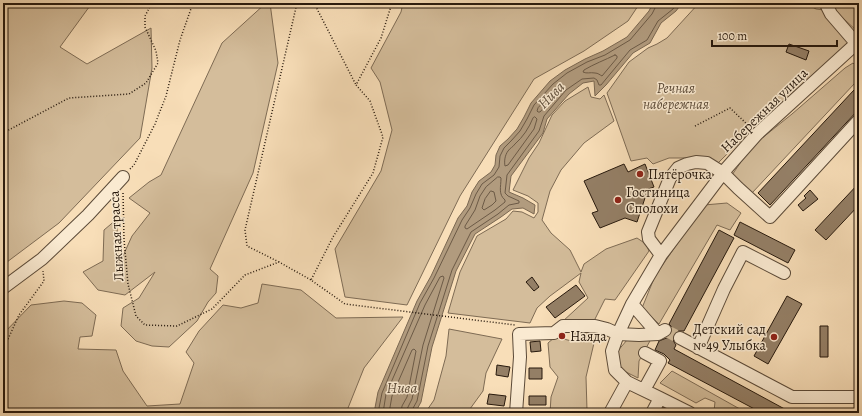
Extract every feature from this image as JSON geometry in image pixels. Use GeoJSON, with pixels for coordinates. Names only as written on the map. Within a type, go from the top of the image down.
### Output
{"type":"FeatureCollection","features":[{"type":"Feature","properties":{"kind":"street"},"geometry":{"type":"LineString","coordinates":[[824,4],[856,47]]}},
{"type":"Feature","properties":{"kind":"street","name":"Набережная улица"},"geometry":{"type":"LineString","coordinates":[[627,382],[615,370],[612,351],[632,304],[661,255],[723,173],[757,134],[856,47]]}},
{"type":"Feature","properties":{"kind":"street"},"geometry":{"type":"LineString","coordinates":[[661,255],[649,239],[648,232],[670,178],[678,168],[696,162],[707,163],[723,173],[770,217],[859,120]]}},
{"type":"Feature","properties":{"kind":"street"},"geometry":{"type":"LineString","coordinates":[[3,288],[42,259],[88,215],[123,177]]}},
{"type":"Feature","properties":{"kind":"street"},"geometry":{"type":"LineString","coordinates":[[698,348],[724,289],[743,252],[784,273]]}},
{"type":"Feature","properties":{"kind":"street"},"geometry":{"type":"LineString","coordinates":[[516,413],[520,357],[517,330],[554,333],[562,326],[595,326],[618,334],[639,335],[662,332],[632,304]]}},
{"type":"Feature","properties":{"kind":"street"},"geometry":{"type":"LineString","coordinates":[[680,338],[792,397],[859,397]]}},
{"type":"Feature","properties":{"kind":"street"},"geometry":{"type":"LineString","coordinates":[[644,390],[660,361],[645,352]]}},
{"type":"Feature","properties":{"kind":"street"},"geometry":{"type":"LineString","coordinates":[[610,413],[627,382],[690,413]]}},
{"type":"Feature","properties":{"kind":"street"},"geometry":{"type":"LineString","coordinates":[[652,413],[660,398]]}},
{"type":"Feature","properties":{"kind":"path"},"geometry":{"type":"LineString","coordinates":[[3,133],[69,98],[129,94],[146,83],[158,63],[156,51],[145,26],[146,16],[152,3]]}},
{"type":"Feature","properties":{"kind":"path","name":"Лыжная трасса"},"geometry":{"type":"LineString","coordinates":[[123,177],[134,165],[155,124],[166,96],[180,40],[194,3]]}},
{"type":"Feature","properties":{"kind":"path"},"geometry":{"type":"LineString","coordinates":[[297,3],[245,230],[247,246],[311,280],[345,304],[517,330]]}},
{"type":"Feature","properties":{"kind":"path"},"geometry":{"type":"LineString","coordinates":[[311,280],[333,237],[374,173],[383,137],[370,101],[356,85],[314,3]]}},
{"type":"Feature","properties":{"kind":"path"},"geometry":{"type":"LineString","coordinates":[[356,85],[381,38],[392,3]]}},
{"type":"Feature","properties":{"kind":"path"},"geometry":{"type":"LineString","coordinates":[[695,126],[730,108],[757,134]]}},
{"type":"Feature","properties":{"kind":"path","name":"Лыжная трасса"},"geometry":{"type":"LineString","coordinates":[[123,192],[124,239],[128,284],[136,316],[145,325],[177,326],[212,309],[245,275],[279,262]]}},
{"type":"Feature","properties":{"kind":"path"},"geometry":{"type":"LineString","coordinates":[[3,350],[19,315],[44,281],[42,259]]}},
{"type":"Feature","properties":{"kind":"green space"},"geometry":{"type":"Polygon","coordinates":[[[3,3],[92,3],[60,47],[87,64],[151,28],[152,68],[140,138],[59,223],[3,265],[3,3]]]}},
{"type":"Feature","properties":{"kind":"green space"},"geometry":{"type":"Polygon","coordinates":[[[266,3],[270,3],[278,63],[253,173],[210,269],[218,276],[216,293],[208,302],[197,321],[169,347],[152,346],[136,341],[121,326],[123,308],[139,298],[155,272],[125,295],[98,290],[83,272],[103,261],[104,230],[117,219],[118,267],[132,236],[150,213],[129,198],[149,182],[161,175],[222,43],[266,3]]]}},
{"type":"Feature","properties":{"kind":"green space"},"geometry":{"type":"Polygon","coordinates":[[[403,3],[640,3],[628,21],[584,51],[534,79],[460,196],[407,305],[345,297],[335,249],[381,171],[392,130],[380,82],[371,68],[401,12],[403,3]]]}},
{"type":"Feature","properties":{"kind":"green space","name":"Речная набережная"},"geometry":{"type":"Polygon","coordinates":[[[699,3],[805,3],[816,9],[824,10],[850,42],[783,101],[718,163],[686,158],[669,158],[653,164],[647,158],[631,161],[607,93],[629,62],[648,48],[667,38],[699,3]]]}},
{"type":"Feature","properties":{"kind":"green space"},"geometry":{"type":"Polygon","coordinates":[[[836,3],[859,3],[858,32],[832,8],[836,3]]]}},
{"type":"Feature","properties":{"kind":"green space"},"geometry":{"type":"Polygon","coordinates":[[[853,63],[859,69],[859,86],[855,83],[752,193],[732,175],[751,147],[845,68],[853,63]]]}},
{"type":"Feature","properties":{"kind":"green space"},"geometry":{"type":"Polygon","coordinates":[[[588,87],[591,97],[600,99],[604,95],[614,121],[584,143],[561,170],[550,191],[542,220],[551,233],[570,250],[581,272],[584,264],[606,249],[637,238],[646,244],[649,251],[615,300],[605,299],[594,321],[562,322],[588,298],[579,282],[581,273],[550,296],[537,308],[530,323],[448,313],[460,272],[477,236],[506,219],[513,211],[522,212],[534,218],[538,212],[538,203],[528,196],[513,190],[529,158],[539,143],[552,115],[565,101],[588,87]]]}},
{"type":"Feature","properties":{"kind":"green space"},"geometry":{"type":"Polygon","coordinates":[[[727,203],[741,213],[730,230],[717,225],[659,324],[642,308],[655,276],[704,205],[727,203]]]}},
{"type":"Feature","properties":{"kind":"green space"},"geometry":{"type":"Polygon","coordinates":[[[262,284],[301,290],[336,318],[403,317],[364,368],[346,413],[3,413],[3,334],[31,305],[64,301],[82,303],[96,315],[92,336],[80,337],[78,349],[116,350],[123,371],[147,406],[180,404],[194,363],[186,352],[199,331],[223,305],[241,308],[258,303],[262,284]]]}},
{"type":"Feature","properties":{"kind":"green space"},"geometry":{"type":"Polygon","coordinates":[[[449,329],[502,339],[486,373],[483,391],[467,413],[425,413],[434,400],[446,356],[449,329]]]}},
{"type":"Feature","properties":{"kind":"green space"},"geometry":{"type":"Polygon","coordinates":[[[575,330],[590,330],[594,343],[586,377],[587,410],[585,413],[550,413],[551,397],[558,377],[550,367],[548,343],[555,337],[572,341],[575,330]]]}},
{"type":"Feature","properties":{"kind":"green space"},"geometry":{"type":"Polygon","coordinates":[[[651,339],[639,361],[638,378],[622,370],[616,353],[627,340],[651,339]]]}},
{"type":"Feature","properties":{"kind":"green space"},"geometry":{"type":"Polygon","coordinates":[[[672,371],[747,413],[719,413],[714,411],[715,402],[705,398],[696,403],[660,383],[672,371]]]}},
{"type":"Feature","properties":{"kind":"water","name":"Нива"},"geometry":{"type":"Polygon","coordinates":[[[653,3],[682,3],[676,11],[661,23],[650,43],[633,53],[595,96],[594,81],[583,83],[569,94],[547,119],[543,133],[511,176],[509,192],[535,205],[534,214],[523,208],[512,209],[475,234],[456,271],[432,347],[421,402],[415,413],[374,413],[378,392],[417,301],[431,276],[458,218],[467,206],[472,192],[479,181],[491,172],[495,165],[496,155],[500,146],[517,129],[531,103],[550,81],[565,70],[627,37],[649,11],[653,3]]]}},
{"type":"Feature","properties":{"kind":"building"},"geometry":{"type":"Polygon","coordinates":[[[789,44],[809,51],[806,60],[786,52],[789,44]]]}},
{"type":"Feature","properties":{"kind":"building"},"geometry":{"type":"Polygon","coordinates":[[[854,90],[859,94],[859,109],[770,205],[758,193],[854,90]]]}},
{"type":"Feature","properties":{"kind":"building","name":"Гостиница Сполохи"},"geometry":{"type":"Polygon","coordinates":[[[624,164],[628,172],[645,164],[654,187],[648,189],[637,222],[625,218],[600,228],[592,213],[598,211],[584,181],[624,164]]]}},
{"type":"Feature","properties":{"kind":"building"},"geometry":{"type":"Polygon","coordinates":[[[859,183],[859,205],[826,240],[815,230],[859,183]]]}},
{"type":"Feature","properties":{"kind":"building"},"geometry":{"type":"Polygon","coordinates":[[[810,190],[818,199],[803,211],[798,205],[806,198],[804,196],[810,190]]]}},
{"type":"Feature","properties":{"kind":"building"},"geometry":{"type":"Polygon","coordinates":[[[740,222],[795,250],[788,263],[734,235],[740,222]]]}},
{"type":"Feature","properties":{"kind":"building"},"geometry":{"type":"Polygon","coordinates":[[[719,230],[734,238],[684,331],[676,331],[674,334],[673,339],[676,345],[674,349],[792,413],[762,413],[668,363],[670,360],[664,354],[655,350],[659,341],[669,337],[672,333],[672,327],[669,324],[719,230]]]}},
{"type":"Feature","properties":{"kind":"building"},"geometry":{"type":"Polygon","coordinates":[[[532,277],[539,287],[534,291],[526,282],[532,277]]]}},
{"type":"Feature","properties":{"kind":"building"},"geometry":{"type":"Polygon","coordinates":[[[576,285],[585,296],[555,318],[546,307],[576,285]]]}},
{"type":"Feature","properties":{"kind":"building"},"geometry":{"type":"Polygon","coordinates":[[[787,296],[802,304],[768,364],[754,356],[787,296]]]}},
{"type":"Feature","properties":{"kind":"building"},"geometry":{"type":"Polygon","coordinates":[[[820,326],[828,326],[828,357],[820,357],[820,326]]]}},
{"type":"Feature","properties":{"kind":"building"},"geometry":{"type":"Polygon","coordinates":[[[540,341],[541,351],[531,352],[530,342],[540,341]]]}},
{"type":"Feature","properties":{"kind":"building"},"geometry":{"type":"Polygon","coordinates":[[[497,365],[510,367],[508,377],[496,375],[497,365]]]}},
{"type":"Feature","properties":{"kind":"building"},"geometry":{"type":"Polygon","coordinates":[[[529,368],[542,368],[542,379],[529,379],[529,368]]]}},
{"type":"Feature","properties":{"kind":"building"},"geometry":{"type":"Polygon","coordinates":[[[489,394],[506,396],[504,406],[487,404],[489,394]]]}},
{"type":"Feature","properties":{"kind":"building"},"geometry":{"type":"Polygon","coordinates":[[[529,396],[546,396],[546,405],[529,405],[529,396]]]}},
{"type":"Feature","properties":{"kind":"tunnel"},"geometry":{"type":"LineString","coordinates":[[665,330],[680,338]]}},
{"type":"Feature","properties":{"kind":"place","name":"Пятёрочка"},"geometry":{"type":"Point","coordinates":[640,174]}},
{"type":"Feature","properties":{"kind":"place","name":"Гостиница Сполохи"},"geometry":{"type":"Point","coordinates":[618,200]}},
{"type":"Feature","properties":{"kind":"place","name":"Наяда"},"geometry":{"type":"Point","coordinates":[562,336]}},
{"type":"Feature","properties":{"kind":"place","name":"Детский сад №49 Улыбка"},"geometry":{"type":"Point","coordinates":[774,337]}}]}
